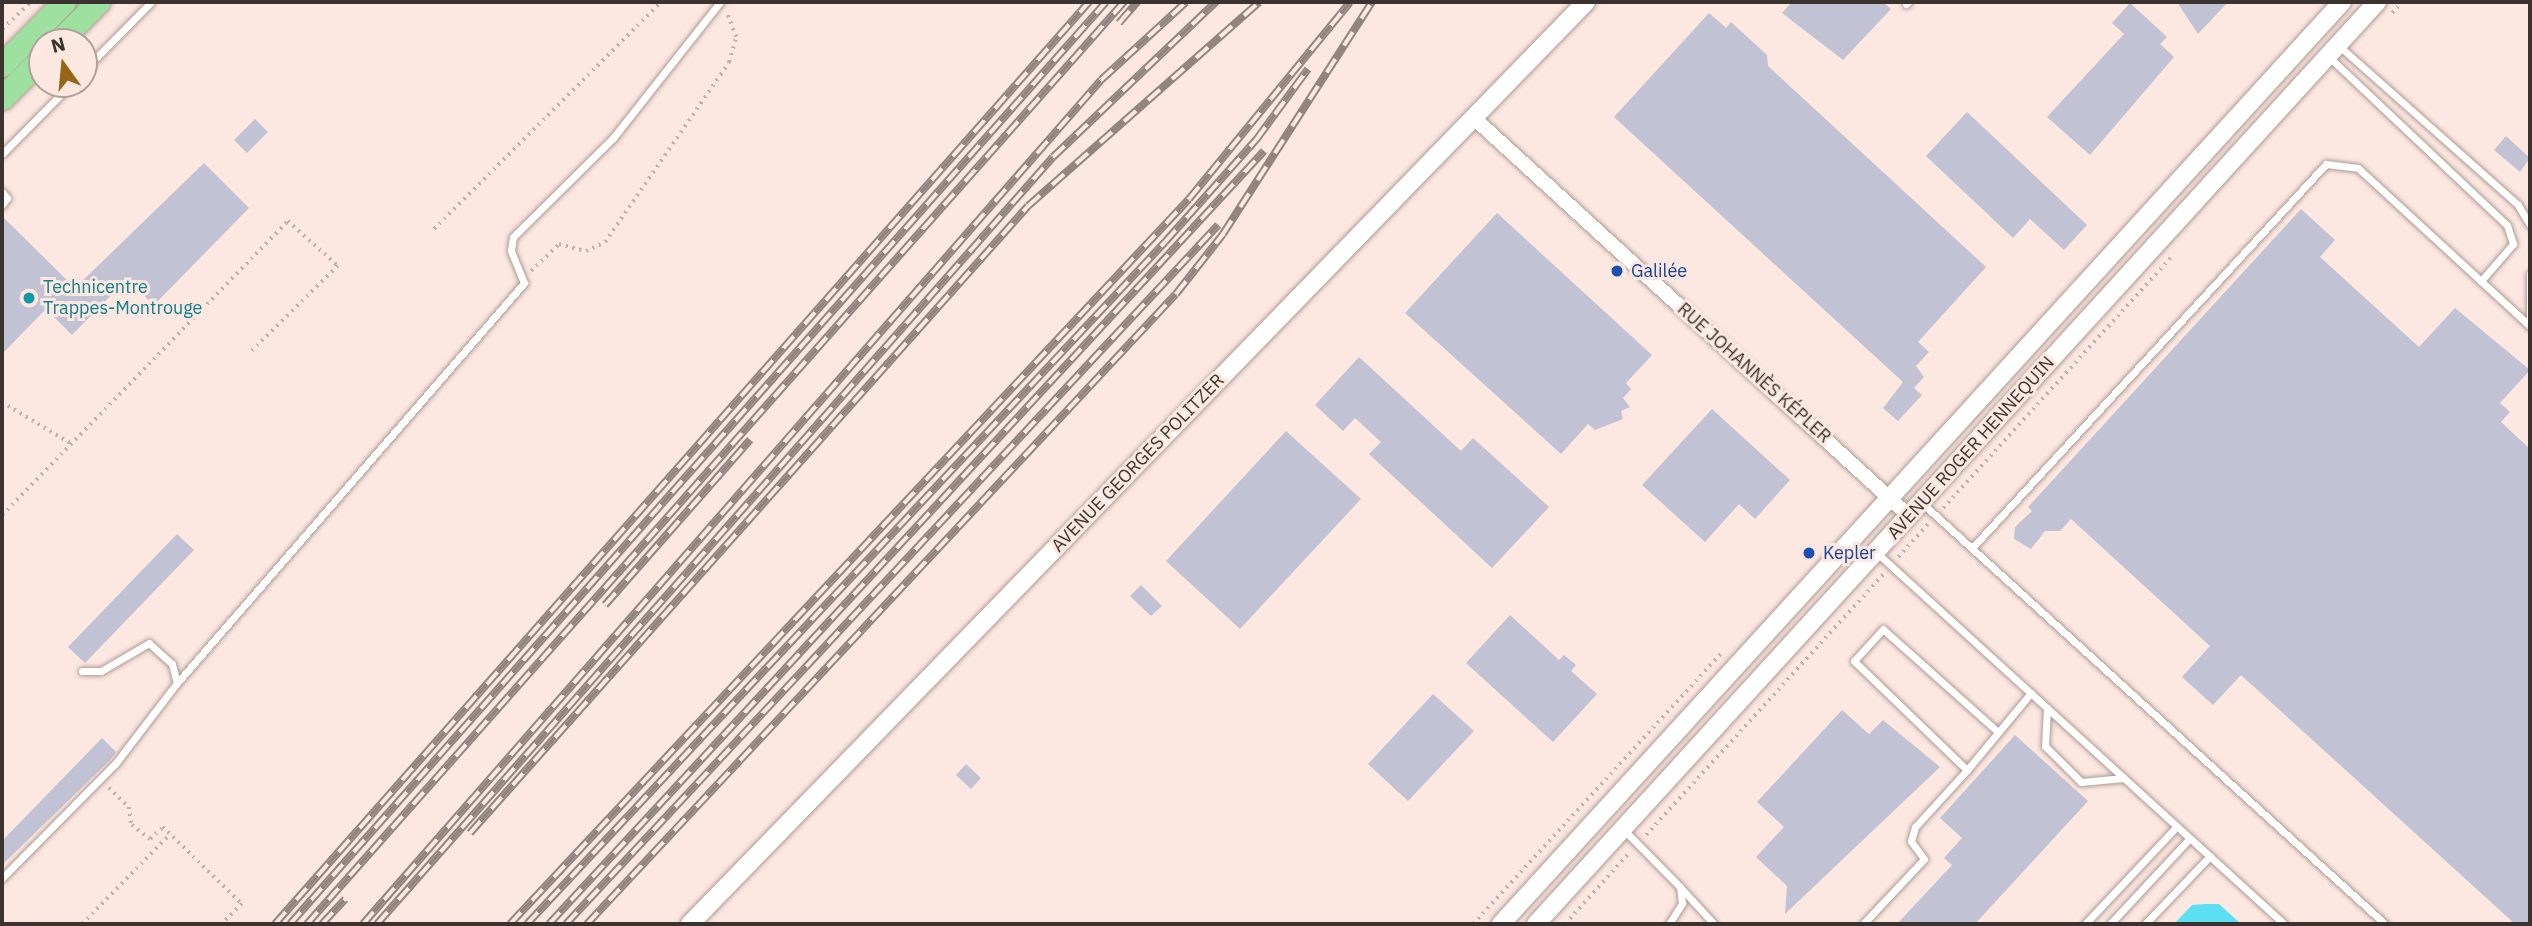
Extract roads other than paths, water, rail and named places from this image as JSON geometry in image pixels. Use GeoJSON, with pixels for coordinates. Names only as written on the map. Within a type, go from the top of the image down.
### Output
{"type":"FeatureCollection","features":[{"type":"Feature","properties":{"kind":"main road"},"geometry":{"type":"LineString","coordinates":[[2,65],[12,47],[64,2]]}},
{"type":"Feature","properties":{"kind":"main road"},"geometry":{"type":"LineString","coordinates":[[72,28],[98,2]]}},
{"type":"Feature","properties":{"kind":"main road"},"geometry":{"type":"LineString","coordinates":[[2,98],[28,72]]}},
{"type":"Feature","properties":{"kind":"street","name":"AVENUE GEORGES POLITZER"},"geometry":{"type":"LineString","coordinates":[[690,924],[1586,2]]}},
{"type":"Feature","properties":{"kind":"street","name":"AVENUE ROGER HENNEQUIN"},"geometry":{"type":"LineString","coordinates":[[1501,924],[2342,2]]}},
{"type":"Feature","properties":{"kind":"street","name":"AVENUE ROGER HENNEQUIN"},"geometry":{"type":"LineString","coordinates":[[1536,924],[2377,2]]}},
{"type":"Feature","properties":{"kind":"street","name":"RUE JOHANNÈS KÉPLER"},"geometry":{"type":"LineString","coordinates":[[1474,118],[1889,496],[1915,509]]}},
{"type":"Feature","properties":{"kind":"lane"},"geometry":{"type":"LineString","coordinates":[[98,56],[151,2]]}},
{"type":"Feature","properties":{"kind":"lane"},"geometry":{"type":"LineString","coordinates":[[2,878],[100,780],[177,683],[525,278],[511,250],[513,237],[613,138],[718,5]]}},
{"type":"Feature","properties":{"kind":"lane"},"geometry":{"type":"LineString","coordinates":[[2333,50],[2518,205],[2530,225]]}},
{"type":"Feature","properties":{"kind":"lane"},"geometry":{"type":"LineString","coordinates":[[2333,50],[2507,225],[2512,244],[2481,281]]}},
{"type":"Feature","properties":{"kind":"lane"},"geometry":{"type":"LineString","coordinates":[[2,154],[57,98]]}},
{"type":"Feature","properties":{"kind":"lane"},"geometry":{"type":"LineString","coordinates":[[1972,548],[2326,164],[2358,168],[2530,326]]}},
{"type":"Feature","properties":{"kind":"lane"},"geometry":{"type":"LineString","coordinates":[[2,192],[8,198],[2,205]]}},
{"type":"Feature","properties":{"kind":"lane"},"geometry":{"type":"LineString","coordinates":[[2530,274],[2530,326]]}},
{"type":"Feature","properties":{"kind":"lane"},"geometry":{"type":"LineString","coordinates":[[1915,509],[1936,516],[2385,924]]}},
{"type":"Feature","properties":{"kind":"lane"},"geometry":{"type":"LineString","coordinates":[[1876,552],[2284,924]]}},
{"type":"Feature","properties":{"kind":"lane"},"geometry":{"type":"LineString","coordinates":[[1967,770],[1854,661],[1883,629],[1998,732]]}},
{"type":"Feature","properties":{"kind":"lane"},"geometry":{"type":"LineString","coordinates":[[82,671],[102,671],[149,643],[172,664],[177,683]]}},
{"type":"Feature","properties":{"kind":"lane"},"geometry":{"type":"LineString","coordinates":[[1863,924],[1924,859],[1911,841],[1915,827],[2031,693]]}},
{"type":"Feature","properties":{"kind":"lane"},"geometry":{"type":"LineString","coordinates":[[2047,708],[2045,746],[2081,782],[2124,778]]}},
{"type":"Feature","properties":{"kind":"lane"},"geometry":{"type":"LineString","coordinates":[[2085,924],[2177,826]]}},
{"type":"Feature","properties":{"kind":"lane"},"geometry":{"type":"LineString","coordinates":[[1623,829],[1714,924]]}},
{"type":"Feature","properties":{"kind":"lane"},"geometry":{"type":"LineString","coordinates":[[2110,924],[2190,838]]}},
{"type":"Feature","properties":{"kind":"lane"},"geometry":{"type":"LineString","coordinates":[[2145,924],[2210,856]]}},
{"type":"Feature","properties":{"kind":"lane"},"geometry":{"type":"LineString","coordinates":[[1669,924],[1682,903],[1680,887]]}},
{"type":"Feature","properties":{"kind":"water"},"geometry":{"type":"Polygon","coordinates":[[[2219,904],[2241,924],[2174,924],[2192,905],[2219,904]]]}},
{"type":"Feature","properties":{"kind":"railway"},"geometry":{"type":"LineString","coordinates":[[275,924],[1089,2]]}},
{"type":"Feature","properties":{"kind":"railway"},"geometry":{"type":"LineString","coordinates":[[290,924],[1106,2]]}},
{"type":"Feature","properties":{"kind":"railway"},"geometry":{"type":"LineString","coordinates":[[307,924],[1124,2]]}},
{"type":"Feature","properties":{"kind":"railway"},"geometry":{"type":"LineString","coordinates":[[1119,23],[1137,2]]}},
{"type":"Feature","properties":{"kind":"railway"},"geometry":{"type":"LineString","coordinates":[[363,924],[1101,80],[1186,2]]}},
{"type":"Feature","properties":{"kind":"railway"},"geometry":{"type":"LineString","coordinates":[[377,924],[1053,157],[1216,2]]}},
{"type":"Feature","properties":{"kind":"railway"},"geometry":{"type":"LineString","coordinates":[[470,833],[1028,206],[1259,2]]}},
{"type":"Feature","properties":{"kind":"railway"},"geometry":{"type":"LineString","coordinates":[[510,924],[1189,199],[1350,2]]}},
{"type":"Feature","properties":{"kind":"railway"},"geometry":{"type":"LineString","coordinates":[[587,924],[1176,294],[1223,234],[1372,2]]}},
{"type":"Feature","properties":{"kind":"railway"},"geometry":{"type":"LineString","coordinates":[[527,924],[1165,242],[1256,140],[1308,69]]}},
{"type":"Feature","properties":{"kind":"railway"},"geometry":{"type":"LineString","coordinates":[[549,924],[1264,151]]}},
{"type":"Feature","properties":{"kind":"railway"},"geometry":{"type":"LineString","coordinates":[[566,924],[1218,225]]}},
{"type":"Feature","properties":{"kind":"railway"},"geometry":{"type":"LineString","coordinates":[[605,605],[750,440]]}},
{"type":"Feature","properties":{"kind":"railway"},"geometry":{"type":"LineString","coordinates":[[322,924],[345,899]]}},
{"type":"Feature","properties":{"kind":"place","name":"Galilée"},"geometry":{"type":"Point","coordinates":[1617,271]}},
{"type":"Feature","properties":{"kind":"place","name":"Technicentre Trappes-Montrouge"},"geometry":{"type":"Point","coordinates":[29,298]}},
{"type":"Feature","properties":{"kind":"place","name":"Kepler"},"geometry":{"type":"Point","coordinates":[1809,553]}}]}
